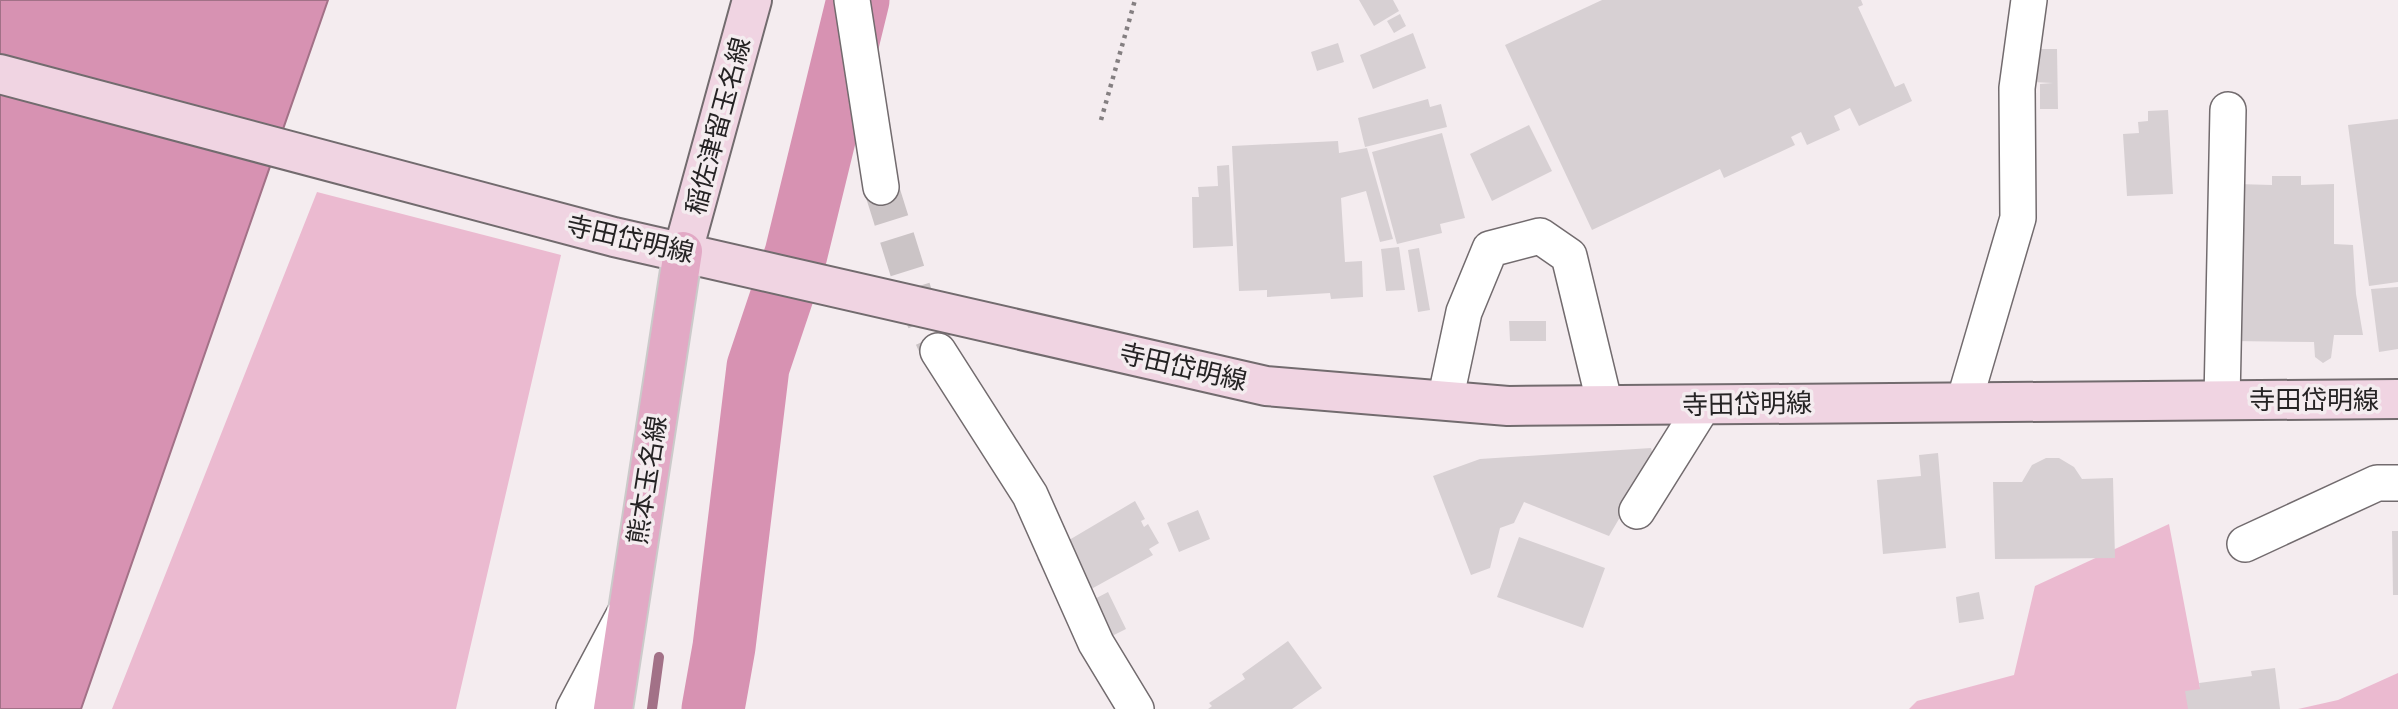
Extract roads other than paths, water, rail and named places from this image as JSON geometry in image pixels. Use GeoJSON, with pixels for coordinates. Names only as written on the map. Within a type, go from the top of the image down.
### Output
{"type":"FeatureCollection","features":[{"type":"Feature","properties":{"kind":"main road","name":"稲佐津留玉名線"},"geometry":{"type":"LineString","coordinates":[[683,251],[752,0]]}},
{"type":"Feature","properties":{"kind":"main road","name":"寺田岱明線"},"geometry":{"type":"LineString","coordinates":[[0,75],[614,237],[1266,386],[1508,406],[2398,399]]}},
{"type":"Feature","properties":{"kind":"main road","name":"熊本玉名線"},"geometry":{"type":"LineString","coordinates":[[613,709],[683,251]]}},
{"type":"Feature","properties":{"kind":"street"},"geometry":{"type":"LineString","coordinates":[[852,0],[881,187]]}},
{"type":"Feature","properties":{"kind":"street"},"geometry":{"type":"LineString","coordinates":[[1964,402],[2018,218],[2017,88],[2029,0]]}},
{"type":"Feature","properties":{"kind":"street"},"geometry":{"type":"LineString","coordinates":[[2222,400],[2228,110]]}},
{"type":"Feature","properties":{"kind":"street"},"geometry":{"type":"LineString","coordinates":[[1445,401],[1464,312],[1490,249],[1540,236],[1569,256],[1605,405]]}},
{"type":"Feature","properties":{"kind":"street"},"geometry":{"type":"LineString","coordinates":[[938,351],[1030,495],[1096,643],[1136,709]]}},
{"type":"Feature","properties":{"kind":"street"},"geometry":{"type":"LineString","coordinates":[[2360,399],[2398,411]]}},
{"type":"Feature","properties":{"kind":"street"},"geometry":{"type":"LineString","coordinates":[[1637,510],[1704,404]]}},
{"type":"Feature","properties":{"kind":"street"},"geometry":{"type":"LineString","coordinates":[[2245,544],[2377,483],[2398,483]]}},
{"type":"Feature","properties":{"kind":"street"},"geometry":{"type":"LineString","coordinates":[[574,709],[627,609]]}},
{"type":"Feature","properties":{"kind":"waterway"},"geometry":{"type":"LineString","coordinates":[[713,709],[724,647],[758,367],[796,254],[858,0]]}},
{"type":"Feature","properties":{"kind":"waterway"},"geometry":{"type":"LineString","coordinates":[[652,709],[659,657]]}},
{"type":"Feature","properties":{"kind":"tunnel"},"geometry":{"type":"LineString","coordinates":[[881,187],[920,311],[938,351]]}}]}
